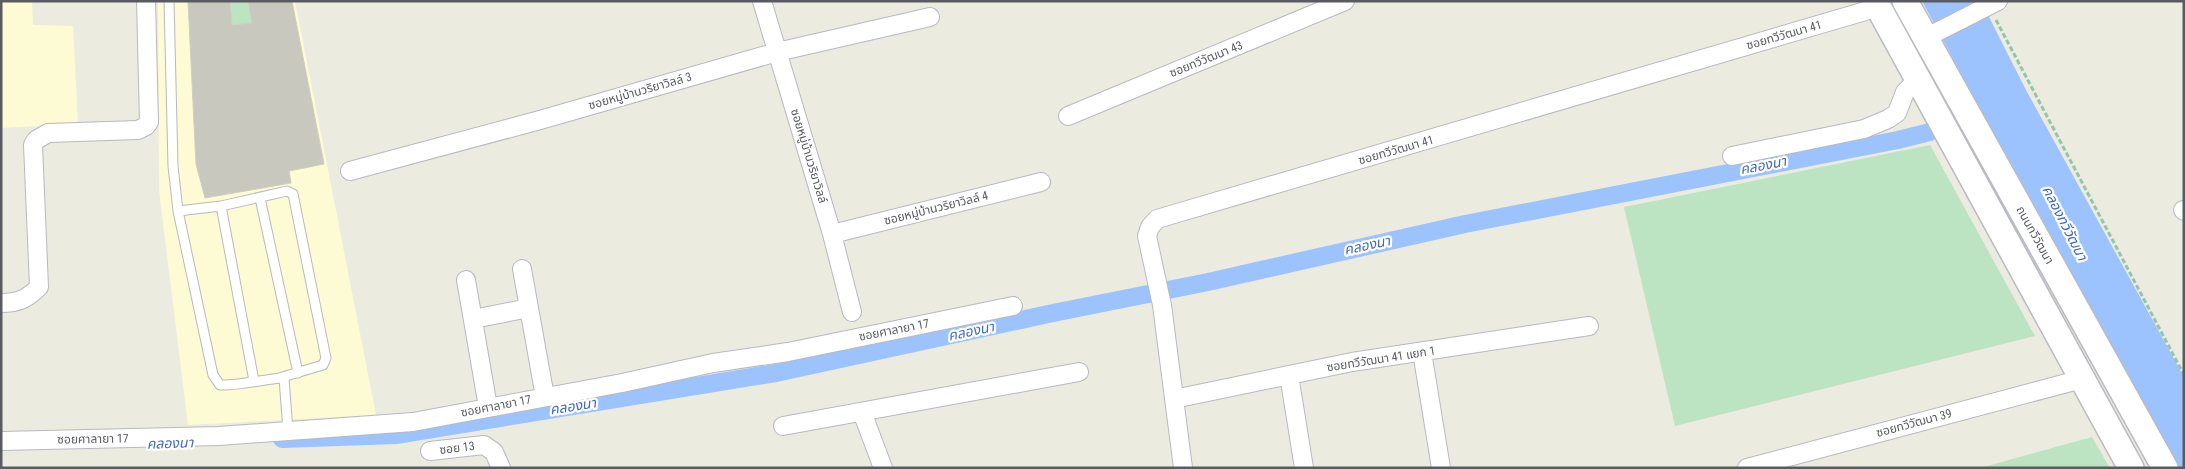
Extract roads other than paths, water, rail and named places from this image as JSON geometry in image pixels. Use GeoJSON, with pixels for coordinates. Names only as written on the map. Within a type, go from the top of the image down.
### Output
{"type":"FeatureCollection","features":[{"type":"Feature","properties":{"kind":"main road","name":"ถนนทวีวัฒนา"},"geometry":{"type":"LineString","coordinates":[[1905,1],[1933,34],[2166,468]]}},
{"type":"Feature","properties":{"kind":"main road"},"geometry":{"type":"LineString","coordinates":[[1877,4],[2131,468]]}},
{"type":"Feature","properties":{"kind":"street"},"geometry":{"type":"LineString","coordinates":[[1,303],[14,303],[28,298],[39,287],[33,145],[36,140],[48,133],[138,130],[149,122],[146,1]]}},
{"type":"Feature","properties":{"kind":"street","name":"ซอยหมู่บ้านวริยาวิลล์"},"geometry":{"type":"LineString","coordinates":[[762,1],[832,234],[852,312]]}},
{"type":"Feature","properties":{"kind":"street","name":"ซอยทวีวัฒนา 43"},"geometry":{"type":"LineString","coordinates":[[1068,116],[1345,1]]}},
{"type":"Feature","properties":{"kind":"street","name":"ซอยทวีวัฒนา 41"},"geometry":{"type":"LineString","coordinates":[[1183,468],[1162,305],[1147,236],[1150,227],[1157,220],[1877,4]]}},
{"type":"Feature","properties":{"kind":"street"},"geometry":{"type":"LineString","coordinates":[[1933,34],[1991,5]]}},
{"type":"Feature","properties":{"kind":"street","name":"ซอยหมู่บ้านวริยาวิลล์ 3"},"geometry":{"type":"LineString","coordinates":[[350,171],[540,120],[777,52],[930,17]]}},
{"type":"Feature","properties":{"kind":"street"},"geometry":{"type":"LineString","coordinates":[[1732,156],[1864,129],[1888,119],[1897,112],[1905,92],[1918,79]]}},
{"type":"Feature","properties":{"kind":"street","name":"ซอยหมู่บ้านวริยาวิลล์ 4"},"geometry":{"type":"LineString","coordinates":[[832,234],[1041,182]]}},
{"type":"Feature","properties":{"kind":"street"},"geometry":{"type":"LineString","coordinates":[[522,269],[545,397]]}},
{"type":"Feature","properties":{"kind":"street"},"geometry":{"type":"LineString","coordinates":[[466,280],[488,407]]}},
{"type":"Feature","properties":{"kind":"street","name":"ซอยศาลายา 17"},"geometry":{"type":"LineString","coordinates":[[1,441],[219,436],[413,422],[713,363],[788,352],[1013,306]]}},
{"type":"Feature","properties":{"kind":"street"},"geometry":{"type":"LineString","coordinates":[[473,319],[529,308]]}},
{"type":"Feature","properties":{"kind":"street","name":"ซอยทวีวัฒนา 41 แยก 1"},"geometry":{"type":"LineString","coordinates":[[1174,399],[1352,362],[1589,326]]}},
{"type":"Feature","properties":{"kind":"street"},"geometry":{"type":"LineString","coordinates":[[1422,352],[1441,468]]}},
{"type":"Feature","properties":{"kind":"street"},"geometry":{"type":"LineString","coordinates":[[783,426],[1078,372]]}},
{"type":"Feature","properties":{"kind":"street"},"geometry":{"type":"LineString","coordinates":[[1289,375],[1304,468]]}},
{"type":"Feature","properties":{"kind":"street","name":"ซอยทวีวัฒนา 39"},"geometry":{"type":"LineString","coordinates":[[1747,468],[2082,378]]}},
{"type":"Feature","properties":{"kind":"street"},"geometry":{"type":"LineString","coordinates":[[862,412],[884,468]]}},
{"type":"Feature","properties":{"kind":"street","name":"ซอย 13"},"geometry":{"type":"LineString","coordinates":[[430,451],[484,445],[494,452],[501,468]]}},
{"type":"Feature","properties":{"kind":"lane"},"geometry":{"type":"LineString","coordinates":[[169,1],[173,166],[178,211],[213,375],[220,385],[227,385],[279,378],[323,364],[326,358],[293,194],[288,191],[221,206],[178,211]]}},
{"type":"Feature","properties":{"kind":"lane"},"geometry":{"type":"LineString","coordinates":[[260,198],[298,373]]}},
{"type":"Feature","properties":{"kind":"lane"},"geometry":{"type":"LineString","coordinates":[[221,206],[254,380]]}},
{"type":"Feature","properties":{"kind":"lane"},"geometry":{"type":"LineString","coordinates":[[279,378],[284,378],[288,431]]}},
{"type":"Feature","properties":{"kind":"water","name":"คลองทวีวัฒนา"},"geometry":{"type":"Polygon","coordinates":[[[1922,1],[1981,1],[2026,90],[2184,377],[2184,468],[2176,468],[2066,270],[1922,1]]]}},
{"type":"Feature","properties":{"kind":"waterway","name":"คลองนา"},"geometry":{"type":"LineString","coordinates":[[282,439],[396,435],[776,373],[1053,313],[1208,282],[1465,224],[1898,140],[1930,132]]}}]}
